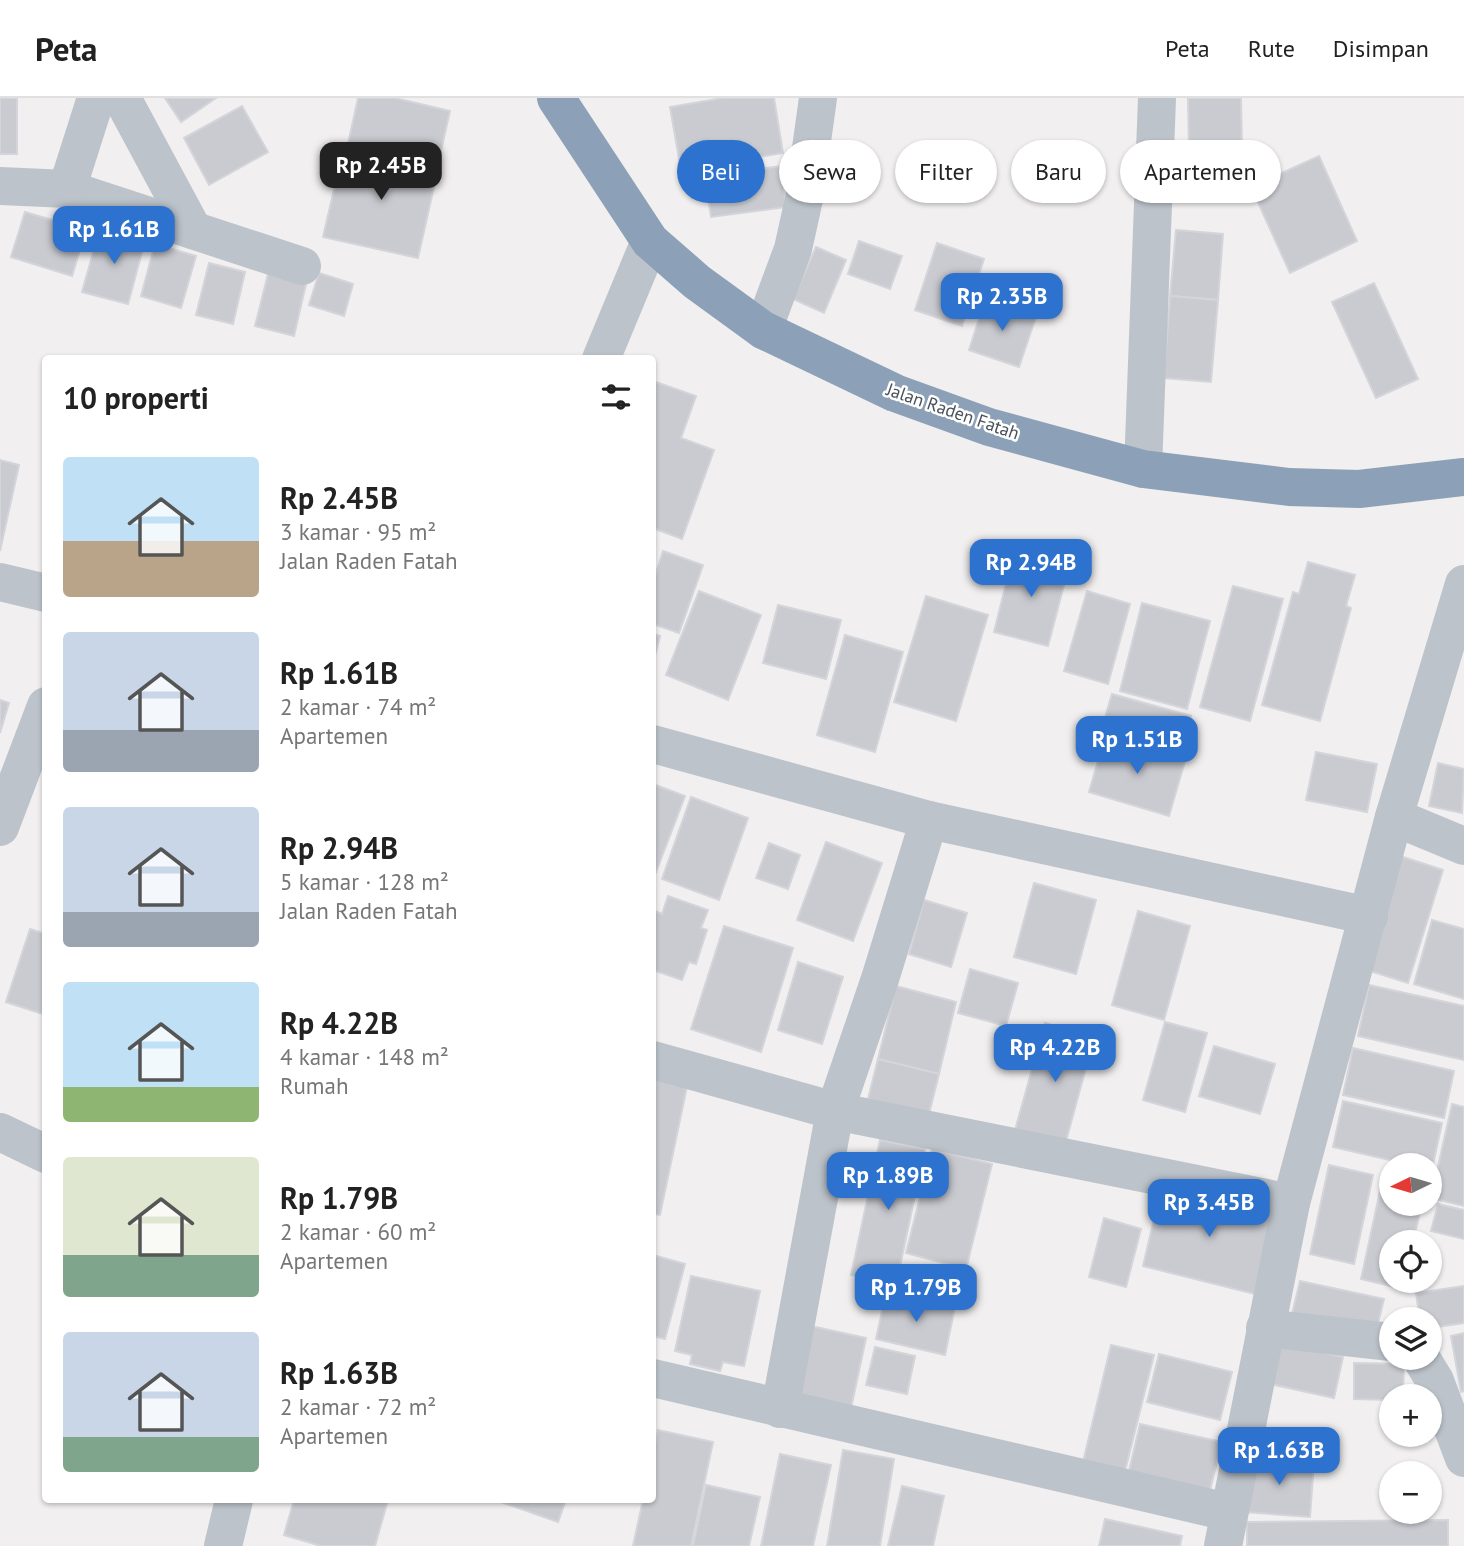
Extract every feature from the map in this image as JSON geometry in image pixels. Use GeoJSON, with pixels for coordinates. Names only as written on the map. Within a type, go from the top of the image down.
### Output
{"type":"FeatureCollection","features":[{"type":"Feature","properties":{"kind":"highway","name":"Jalan Raden Fatah"},"geometry":{"type":"LineString","coordinates":[[556,98],[650,241],[697,282],[763,330],[895,393],[989,427],[1143,468],[1289,487],[1359,489],[1464,477]]}},
{"type":"Feature","properties":{"kind":"street"},"geometry":{"type":"LineString","coordinates":[[67,189],[96,98]]}},
{"type":"Feature","properties":{"kind":"street"},"geometry":{"type":"LineString","coordinates":[[122,98],[193,230]]}},
{"type":"Feature","properties":{"kind":"street"},"geometry":{"type":"LineString","coordinates":[[763,330],[793,249],[804,199],[818,98]]}},
{"type":"Feature","properties":{"kind":"street"},"geometry":{"type":"LineString","coordinates":[[1143,468],[1157,98]]}},
{"type":"Feature","properties":{"kind":"street"},"geometry":{"type":"LineString","coordinates":[[0,186],[67,189],[302,266]]}},
{"type":"Feature","properties":{"kind":"street"},"geometry":{"type":"LineString","coordinates":[[603,355],[650,241]]}},
{"type":"Feature","properties":{"kind":"street"},"geometry":{"type":"LineString","coordinates":[[0,582],[42,592]]}},
{"type":"Feature","properties":{"kind":"street"},"geometry":{"type":"LineString","coordinates":[[656,1379],[780,1409],[1226,1529],[1291,1203],[1370,916],[1394,817],[1464,584]]}},
{"type":"Feature","properties":{"kind":"street"},"geometry":{"type":"LineString","coordinates":[[0,827],[42,717]]}},
{"type":"Feature","properties":{"kind":"street"},"geometry":{"type":"LineString","coordinates":[[656,745],[929,820],[1370,916]]}},
{"type":"Feature","properties":{"kind":"street"},"geometry":{"type":"LineString","coordinates":[[1394,817],[1464,846]]}},
{"type":"Feature","properties":{"kind":"street"},"geometry":{"type":"LineString","coordinates":[[780,1409],[835,1111],[880,979],[929,820]]}},
{"type":"Feature","properties":{"kind":"street"},"geometry":{"type":"LineString","coordinates":[[656,1061],[835,1111],[1291,1203]]}},
{"type":"Feature","properties":{"kind":"street"},"geometry":{"type":"LineString","coordinates":[[0,1132],[42,1152]]}},
{"type":"Feature","properties":{"kind":"street"},"geometry":{"type":"LineString","coordinates":[[1265,1328],[1379,1341]]}},
{"type":"Feature","properties":{"kind":"street"},"geometry":{"type":"LineString","coordinates":[[1428,1370],[1464,1458]]}},
{"type":"Feature","properties":{"kind":"street"},"geometry":{"type":"LineString","coordinates":[[223,1546],[233,1503]]}},
{"type":"Feature","properties":{"kind":"building"},"geometry":{"type":"Polygon","coordinates":[[[0,98],[17,98],[17,154],[0,154],[0,98]]]}},
{"type":"Feature","properties":{"kind":"building"},"geometry":{"type":"Polygon","coordinates":[[[165,98],[216,98],[181,122],[165,98]]]}},
{"type":"Feature","properties":{"kind":"building"},"geometry":{"type":"Polygon","coordinates":[[[358,98],[395,98],[450,111],[438,164],[348,144],[358,98]]]}},
{"type":"Feature","properties":{"kind":"building"},"geometry":{"type":"Polygon","coordinates":[[[723,98],[774,98],[781,140],[779,154],[765,156],[765,140],[677,140],[677,147],[670,107],[723,98]]]}},
{"type":"Feature","properties":{"kind":"building"},"geometry":{"type":"Polygon","coordinates":[[[1188,98],[1241,98],[1242,140],[1189,140],[1188,98]]]}},
{"type":"Feature","properties":{"kind":"building"},"geometry":{"type":"Polygon","coordinates":[[[242,106],[268,152],[209,185],[184,138],[242,106]]]}},
{"type":"Feature","properties":{"kind":"building"},"geometry":{"type":"Polygon","coordinates":[[[344,146],[438,169],[418,258],[323,237],[344,146]]]}},
{"type":"Feature","properties":{"kind":"building"},"geometry":{"type":"Polygon","coordinates":[[[1319,156],[1357,241],[1290,273],[1258,203],[1281,203],[1281,173],[1319,156]]]}},
{"type":"Feature","properties":{"kind":"building"},"geometry":{"type":"Polygon","coordinates":[[[779,166],[779,203],[786,203],[786,207],[711,217],[709,203],[765,203],[765,168],[779,166]]]}},
{"type":"Feature","properties":{"kind":"building"},"geometry":{"type":"Polygon","coordinates":[[[25,212],[86,230],[72,276],[11,257],[25,212]]]}},
{"type":"Feature","properties":{"kind":"building"},"geometry":{"type":"Polygon","coordinates":[[[100,228],[145,241],[128,304],[82,292],[100,228]]]}},
{"type":"Feature","properties":{"kind":"building"},"geometry":{"type":"Polygon","coordinates":[[[1176,230],[1223,234],[1218,300],[1170,296],[1176,230]]]}},
{"type":"Feature","properties":{"kind":"building"},"geometry":{"type":"Polygon","coordinates":[[[859,241],[902,256],[890,289],[848,274],[859,241]]]}},
{"type":"Feature","properties":{"kind":"building"},"geometry":{"type":"Polygon","coordinates":[[[937,243],[984,259],[962,326],[915,310],[937,243]]]}},
{"type":"Feature","properties":{"kind":"building"},"geometry":{"type":"Polygon","coordinates":[[[155,244],[196,256],[181,308],[141,296],[155,244]]]}},
{"type":"Feature","properties":{"kind":"building"},"geometry":{"type":"Polygon","coordinates":[[[816,247],[846,260],[824,313],[793,299],[816,247]]]}},
{"type":"Feature","properties":{"kind":"building"},"geometry":{"type":"Polygon","coordinates":[[[209,263],[245,272],[233,324],[196,315],[209,263]]]}},
{"type":"Feature","properties":{"kind":"building"},"geometry":{"type":"Polygon","coordinates":[[[319,273],[353,284],[344,316],[309,305],[319,273]]]}},
{"type":"Feature","properties":{"kind":"building"},"geometry":{"type":"Polygon","coordinates":[[[268,274],[306,284],[294,336],[255,326],[268,274]]]}},
{"type":"Feature","properties":{"kind":"building"},"geometry":{"type":"Polygon","coordinates":[[[1374,283],[1418,379],[1376,398],[1332,302],[1374,283]]]}},
{"type":"Feature","properties":{"kind":"building"},"geometry":{"type":"Polygon","coordinates":[[[1170,296],[1218,300],[1211,382],[1164,378],[1170,296]]]}},
{"type":"Feature","properties":{"kind":"building"},"geometry":{"type":"Polygon","coordinates":[[[985,300],[1036,317],[1019,367],[969,350],[985,300]]]}},
{"type":"Feature","properties":{"kind":"building"},"geometry":{"type":"Polygon","coordinates":[[[656,382],[696,396],[681,438],[714,450],[682,539],[656,529],[656,382]]]}},
{"type":"Feature","properties":{"kind":"building"},"geometry":{"type":"Polygon","coordinates":[[[0,460],[19,465],[0,551],[0,460]]]}},
{"type":"Feature","properties":{"kind":"building"},"geometry":{"type":"Polygon","coordinates":[[[663,551],[703,565],[679,633],[656,625],[656,573],[663,551]]]}},
{"type":"Feature","properties":{"kind":"building"},"geometry":{"type":"Polygon","coordinates":[[[1014,551],[1069,566],[1048,646],[994,632],[1014,551]]]}},
{"type":"Feature","properties":{"kind":"building"},"geometry":{"type":"Polygon","coordinates":[[[1308,562],[1355,575],[1346,606],[1351,608],[1320,721],[1262,705],[1293,592],[1299,594],[1308,562]]]}},
{"type":"Feature","properties":{"kind":"building"},"geometry":{"type":"Polygon","coordinates":[[[1233,586],[1283,599],[1250,721],[1200,707],[1233,586]]]}},
{"type":"Feature","properties":{"kind":"building"},"geometry":{"type":"Polygon","coordinates":[[[699,591],[761,615],[728,700],[666,675],[699,591]]]}},
{"type":"Feature","properties":{"kind":"building"},"geometry":{"type":"Polygon","coordinates":[[[1087,591],[1130,604],[1108,684],[1064,671],[1087,591]]]}},
{"type":"Feature","properties":{"kind":"building"},"geometry":{"type":"Polygon","coordinates":[[[926,596],[988,615],[956,721],[894,702],[926,596]]]}},
{"type":"Feature","properties":{"kind":"building"},"geometry":{"type":"Polygon","coordinates":[[[1142,603],[1210,621],[1187,709],[1120,691],[1142,603]]]}},
{"type":"Feature","properties":{"kind":"building"},"geometry":{"type":"Polygon","coordinates":[[[778,605],[841,620],[826,679],[763,663],[778,605]]]}},
{"type":"Feature","properties":{"kind":"building"},"geometry":{"type":"Polygon","coordinates":[[[656,635],[660,636],[656,652],[656,635]]]}},
{"type":"Feature","properties":{"kind":"building"},"geometry":{"type":"Polygon","coordinates":[[[845,635],[903,652],[875,752],[817,735],[845,635]]]}},
{"type":"Feature","properties":{"kind":"building"},"geometry":{"type":"Polygon","coordinates":[[[1112,694],[1191,716],[1182,747],[1103,724],[1112,694]]]}},
{"type":"Feature","properties":{"kind":"building"},"geometry":{"type":"Polygon","coordinates":[[[0,700],[9,703],[0,733],[0,700]]]}},
{"type":"Feature","properties":{"kind":"building"},"geometry":{"type":"Polygon","coordinates":[[[1105,737],[1185,761],[1169,816],[1089,792],[1105,737]]]}},
{"type":"Feature","properties":{"kind":"building"},"geometry":{"type":"Polygon","coordinates":[[[1316,752],[1377,764],[1367,812],[1306,800],[1316,752]]]}},
{"type":"Feature","properties":{"kind":"building"},"geometry":{"type":"Polygon","coordinates":[[[1438,763],[1464,769],[1462,813],[1429,806],[1438,763]]]}},
{"type":"Feature","properties":{"kind":"building"},"geometry":{"type":"Polygon","coordinates":[[[656,785],[685,796],[656,872],[656,785]]]}},
{"type":"Feature","properties":{"kind":"building"},"geometry":{"type":"Polygon","coordinates":[[[691,797],[748,818],[719,900],[662,879],[691,797]]]}},
{"type":"Feature","properties":{"kind":"building"},"geometry":{"type":"Polygon","coordinates":[[[826,842],[882,863],[853,941],[797,920],[826,842]]]}},
{"type":"Feature","properties":{"kind":"building"},"geometry":{"type":"Polygon","coordinates":[[[769,843],[800,855],[788,889],[756,878],[769,843]]]}},
{"type":"Feature","properties":{"kind":"building"},"geometry":{"type":"Polygon","coordinates":[[[1400,856],[1443,870],[1408,983],[1364,969],[1400,856]]]}},
{"type":"Feature","properties":{"kind":"building"},"geometry":{"type":"Polygon","coordinates":[[[1034,883],[1096,900],[1076,974],[1014,957],[1034,883]]]}},
{"type":"Feature","properties":{"kind":"building"},"geometry":{"type":"Polygon","coordinates":[[[668,896],[708,910],[701,928],[707,930],[696,964],[689,962],[682,980],[656,971],[656,911],[662,914],[668,896]]]}},
{"type":"Feature","properties":{"kind":"building"},"geometry":{"type":"Polygon","coordinates":[[[924,900],[967,913],[951,967],[909,954],[924,900]]]}},
{"type":"Feature","properties":{"kind":"building"},"geometry":{"type":"Polygon","coordinates":[[[1138,911],[1190,926],[1164,1020],[1112,1005],[1138,911]]]}},
{"type":"Feature","properties":{"kind":"building"},"geometry":{"type":"Polygon","coordinates":[[[1432,920],[1464,929],[1464,999],[1414,984],[1432,920]]]}},
{"type":"Feature","properties":{"kind":"building"},"geometry":{"type":"Polygon","coordinates":[[[724,926],[793,948],[761,1052],[691,1029],[724,926]]]}},
{"type":"Feature","properties":{"kind":"building"},"geometry":{"type":"Polygon","coordinates":[[[30,929],[42,933],[42,1014],[6,1002],[30,929]]]}},
{"type":"Feature","properties":{"kind":"building"},"geometry":{"type":"Polygon","coordinates":[[[798,962],[843,977],[822,1044],[778,1030],[798,962]]]}},
{"type":"Feature","properties":{"kind":"building"},"geometry":{"type":"Polygon","coordinates":[[[970,969],[1018,983],[1006,1026],[958,1013],[970,969]]]}},
{"type":"Feature","properties":{"kind":"building"},"geometry":{"type":"Polygon","coordinates":[[[1369,985],[1464,1006],[1464,1060],[1358,1036],[1369,985]]]}},
{"type":"Feature","properties":{"kind":"building"},"geometry":{"type":"Polygon","coordinates":[[[896,986],[956,1002],[939,1074],[878,1059],[896,986]]]}},
{"type":"Feature","properties":{"kind":"building"},"geometry":{"type":"Polygon","coordinates":[[[1165,1022],[1207,1033],[1185,1112],[1143,1100],[1165,1022]]]}},
{"type":"Feature","properties":{"kind":"building"},"geometry":{"type":"Polygon","coordinates":[[[1045,1023],[1094,1038],[1065,1145],[1015,1130],[1045,1023]]]}},
{"type":"Feature","properties":{"kind":"building"},"geometry":{"type":"Polygon","coordinates":[[[1214,1046],[1275,1064],[1260,1114],[1199,1096],[1214,1046]]]}},
{"type":"Feature","properties":{"kind":"building"},"geometry":{"type":"Polygon","coordinates":[[[1353,1048],[1454,1071],[1444,1118],[1343,1095],[1353,1048]]]}},
{"type":"Feature","properties":{"kind":"building"},"geometry":{"type":"Polygon","coordinates":[[[878,1059],[939,1074],[929,1114],[868,1099],[878,1059]]]}},
{"type":"Feature","properties":{"kind":"building"},"geometry":{"type":"Polygon","coordinates":[[[656,1070],[689,1077],[660,1215],[656,1214],[656,1070]]]}},
{"type":"Feature","properties":{"kind":"building"},"geometry":{"type":"Polygon","coordinates":[[[1343,1101],[1442,1123],[1435,1153],[1379,1153],[1379,1158],[1333,1147],[1343,1101]]]}},
{"type":"Feature","properties":{"kind":"building"},"geometry":{"type":"Polygon","coordinates":[[[1452,1104],[1464,1107],[1464,1206],[1442,1201],[1441,1153],[1452,1104]]]}},
{"type":"Feature","properties":{"kind":"building"},"geometry":{"type":"Polygon","coordinates":[[[880,1140],[925,1149],[896,1285],[851,1275],[880,1140]]]}},
{"type":"Feature","properties":{"kind":"building"},"geometry":{"type":"Polygon","coordinates":[[[932,1149],[992,1164],[966,1269],[906,1253],[932,1149]]]}},
{"type":"Feature","properties":{"kind":"building"},"geometry":{"type":"Polygon","coordinates":[[[1329,1165],[1373,1175],[1354,1264],[1310,1254],[1329,1165]]]}},
{"type":"Feature","properties":{"kind":"building"},"geometry":{"type":"Polygon","coordinates":[[[1162,1185],[1275,1213],[1255,1294],[1143,1266],[1162,1185]]]}},
{"type":"Feature","properties":{"kind":"building"},"geometry":{"type":"Polygon","coordinates":[[[1379,1196],[1379,1216],[1419,1216],[1416,1230],[1379,1230],[1379,1283],[1361,1279],[1379,1196]]]}},
{"type":"Feature","properties":{"kind":"building"},"geometry":{"type":"Polygon","coordinates":[[[1442,1205],[1464,1210],[1464,1239],[1442,1234],[1442,1230],[1431,1230],[1435,1216],[1442,1216],[1442,1205]]]}},
{"type":"Feature","properties":{"kind":"building"},"geometry":{"type":"Polygon","coordinates":[[[1104,1218],[1141,1229],[1126,1287],[1089,1277],[1104,1218]]]}},
{"type":"Feature","properties":{"kind":"building"},"geometry":{"type":"Polygon","coordinates":[[[656,1256],[685,1264],[665,1339],[656,1337],[656,1256]]]}},
{"type":"Feature","properties":{"kind":"building"},"geometry":{"type":"Polygon","coordinates":[[[691,1276],[760,1291],[744,1366],[723,1362],[720,1371],[690,1364],[692,1355],[675,1351],[691,1276]]]}},
{"type":"Feature","properties":{"kind":"building"},"geometry":{"type":"Polygon","coordinates":[[[1300,1281],[1384,1299],[1382,1307],[1379,1307],[1375,1336],[1291,1318],[1300,1281]]]}},
{"type":"Feature","properties":{"kind":"building"},"geometry":{"type":"Polygon","coordinates":[[[1464,1286],[1464,1323],[1442,1326],[1442,1307],[1418,1307],[1416,1293],[1442,1293],[1442,1289],[1464,1286]]]}},
{"type":"Feature","properties":{"kind":"building"},"geometry":{"type":"Polygon","coordinates":[[[886,1293],[955,1307],[945,1355],[876,1339],[886,1293]]]}},
{"type":"Feature","properties":{"kind":"building"},"geometry":{"type":"Polygon","coordinates":[[[811,1326],[866,1338],[850,1413],[795,1401],[811,1326]]]}},
{"type":"Feature","properties":{"kind":"building"},"geometry":{"type":"Polygon","coordinates":[[[1464,1333],[1464,1391],[1461,1392],[1451,1336],[1464,1333]]]}},
{"type":"Feature","properties":{"kind":"building"},"geometry":{"type":"Polygon","coordinates":[[[1275,1342],[1343,1357],[1334,1398],[1266,1383],[1275,1342]]]}},
{"type":"Feature","properties":{"kind":"building"},"geometry":{"type":"Polygon","coordinates":[[[1111,1345],[1154,1355],[1125,1471],[1083,1462],[1111,1345]]]}},
{"type":"Feature","properties":{"kind":"building"},"geometry":{"type":"Polygon","coordinates":[[[875,1347],[915,1356],[907,1394],[866,1385],[875,1347]]]}},
{"type":"Feature","properties":{"kind":"building"},"geometry":{"type":"Polygon","coordinates":[[[1159,1354],[1232,1372],[1220,1420],[1147,1402],[1159,1354]]]}},
{"type":"Feature","properties":{"kind":"building"},"geometry":{"type":"Polygon","coordinates":[[[1354,1363],[1379,1364],[1379,1370],[1404,1370],[1403,1384],[1379,1384],[1379,1400],[1354,1399],[1354,1363]]]}},
{"type":"Feature","properties":{"kind":"building"},"geometry":{"type":"Polygon","coordinates":[[[1140,1424],[1222,1442],[1210,1490],[1129,1471],[1140,1424]]]}},
{"type":"Feature","properties":{"kind":"building"},"geometry":{"type":"Polygon","coordinates":[[[658,1430],[713,1442],[691,1546],[633,1546],[642,1503],[656,1503],[658,1430]]]}},
{"type":"Feature","properties":{"kind":"building"},"geometry":{"type":"Polygon","coordinates":[[[843,1450],[894,1459],[880,1546],[827,1546],[843,1450]]]}},
{"type":"Feature","properties":{"kind":"building"},"geometry":{"type":"Polygon","coordinates":[[[780,1454],[831,1465],[813,1546],[761,1546],[780,1454]]]}},
{"type":"Feature","properties":{"kind":"building"},"geometry":{"type":"Polygon","coordinates":[[[1247,1457],[1314,1462],[1310,1517],[1244,1512],[1247,1457]]]}},
{"type":"Feature","properties":{"kind":"building"},"geometry":{"type":"Polygon","coordinates":[[[706,1485],[760,1497],[749,1546],[693,1546],[706,1485]]]}},
{"type":"Feature","properties":{"kind":"building"},"geometry":{"type":"Polygon","coordinates":[[[902,1486],[944,1496],[933,1546],[888,1546],[902,1486]]]}},
{"type":"Feature","properties":{"kind":"building"},"geometry":{"type":"Polygon","coordinates":[[[293,1503],[387,1503],[375,1546],[321,1546],[284,1535],[293,1503]]]}},
{"type":"Feature","properties":{"kind":"building"},"geometry":{"type":"Polygon","coordinates":[[[504,1503],[565,1503],[558,1522],[504,1503]]]}},
{"type":"Feature","properties":{"kind":"building"},"geometry":{"type":"Polygon","coordinates":[[[1105,1519],[1182,1536],[1180,1546],[1099,1546],[1105,1519]]]}},
{"type":"Feature","properties":{"kind":"building"},"geometry":{"type":"Polygon","coordinates":[[[1442,1520],[1448,1520],[1448,1546],[1247,1546],[1247,1522],[1379,1521],[1379,1524],[1442,1524],[1442,1520]]]}}]}
